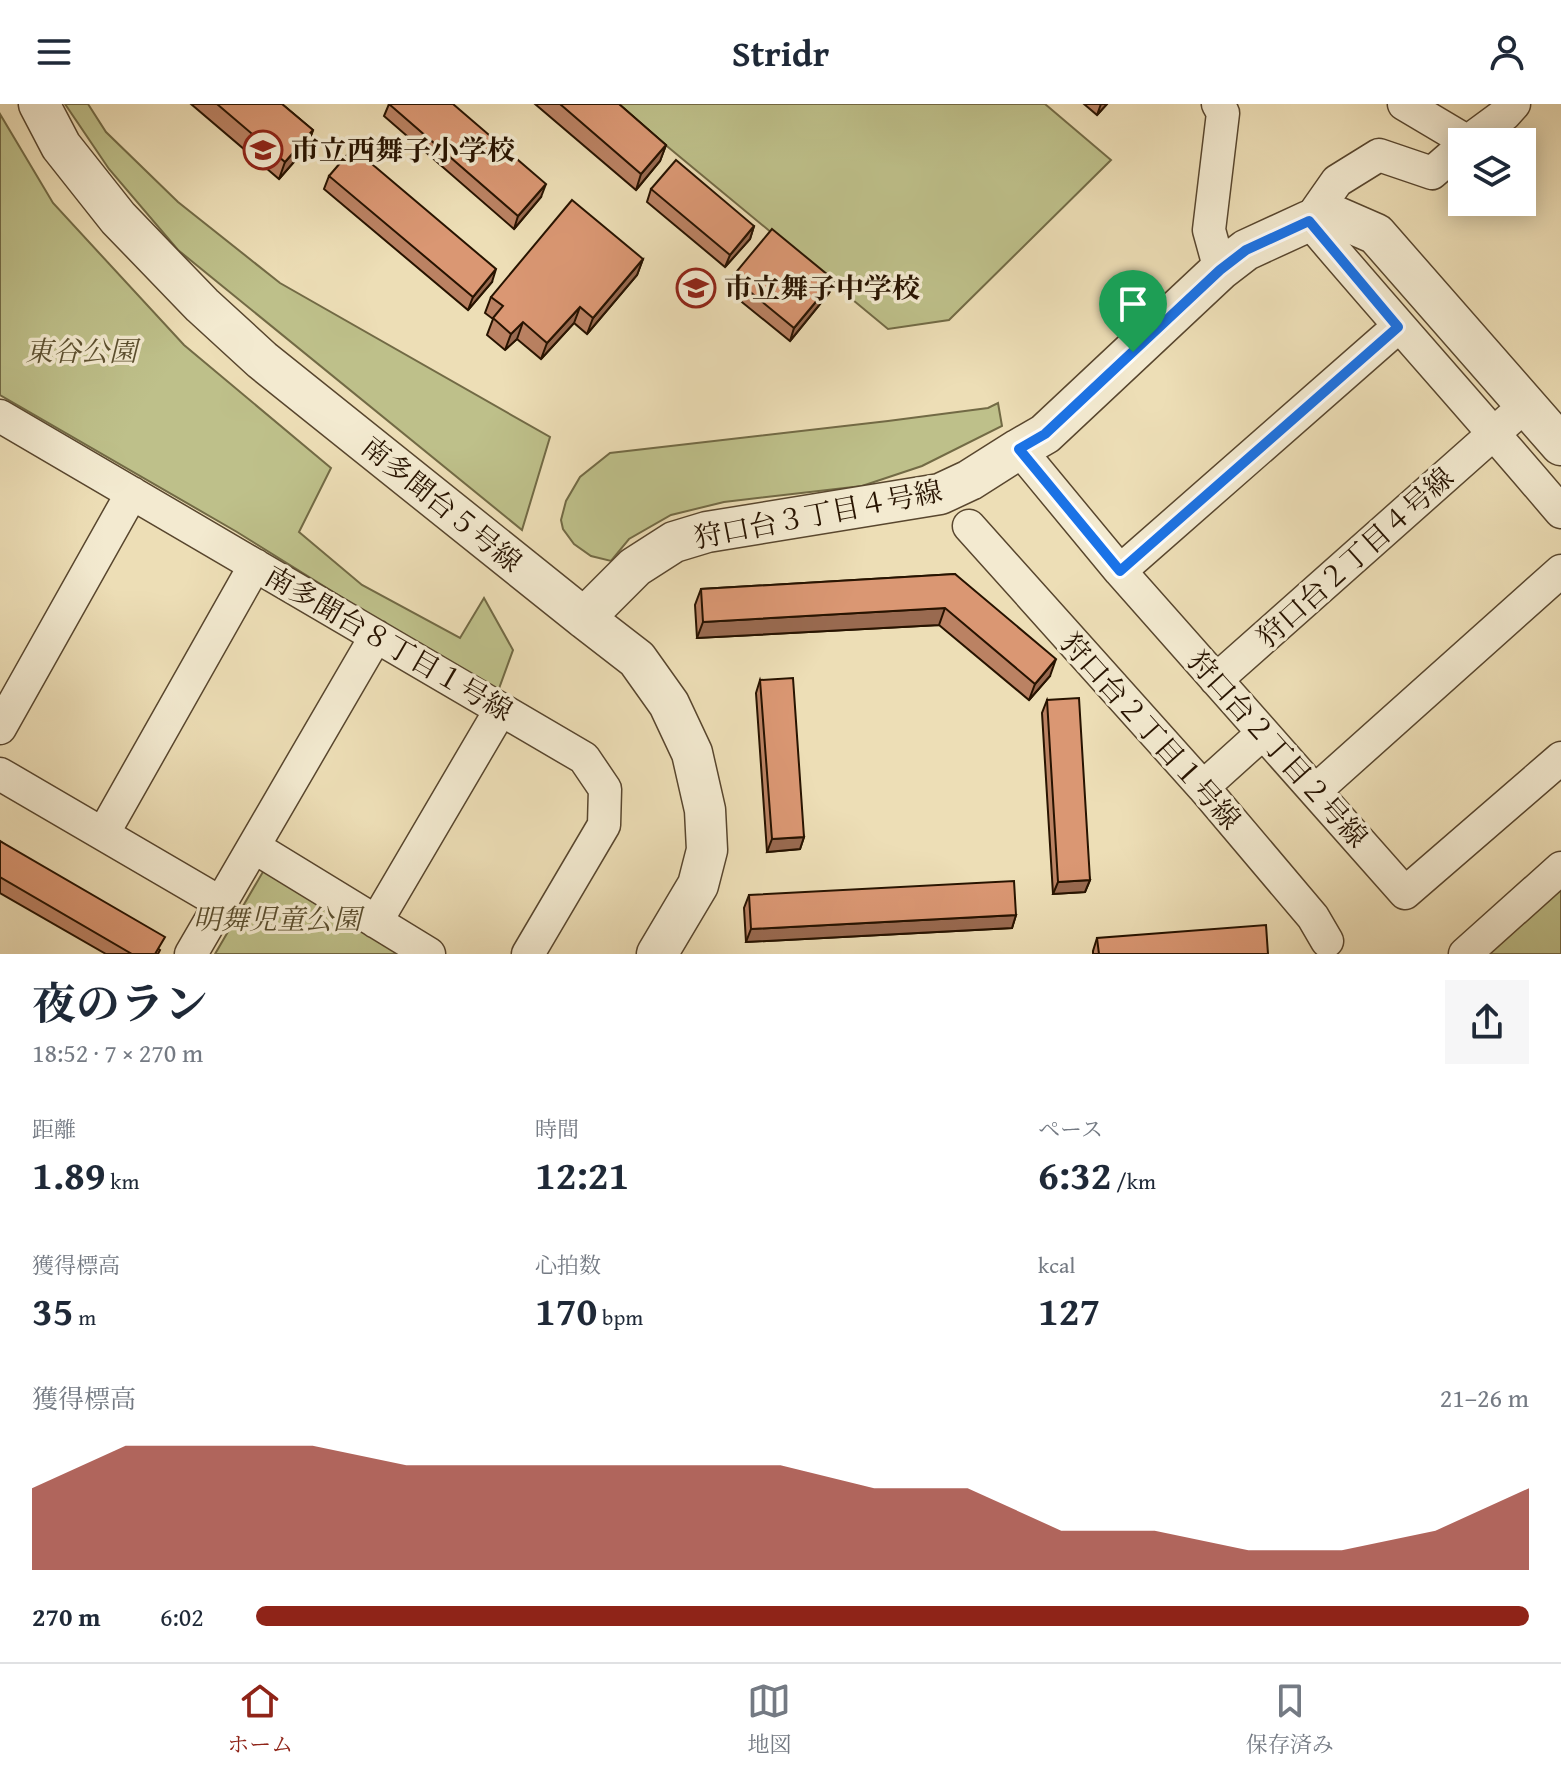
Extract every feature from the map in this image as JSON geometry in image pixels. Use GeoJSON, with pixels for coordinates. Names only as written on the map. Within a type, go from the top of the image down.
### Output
{"type":"FeatureCollection","features":[{"type":"Feature","properties":{"kind":"street","name":"南多聞台５号線"},"geometry":{"type":"LineString","coordinates":[[39,104],[61,146],[118,218],[202,305],[262,360],[637,659],[669,704],[692,753],[705,810],[707,850],[698,885],[657,954]]}},
{"type":"Feature","properties":{"kind":"street"},"geometry":{"type":"LineString","coordinates":[[1218,104],[1223,113],[1209,230],[1220,270]]}},
{"type":"Feature","properties":{"kind":"street"},"geometry":{"type":"LineString","coordinates":[[1404,104],[1448,131]]}},
{"type":"Feature","properties":{"kind":"street"},"geometry":{"type":"LineString","coordinates":[[1486,128],[1514,104]]}},
{"type":"Feature","properties":{"kind":"street"},"geometry":{"type":"LineString","coordinates":[[1448,159],[1432,173],[1379,155],[1337,181],[1309,221],[1561,512]]}},
{"type":"Feature","properties":{"kind":"street","name":"狩口台３丁目４号線"},"geometry":{"type":"LineString","coordinates":[[584,618],[635,567],[674,542],[707,532],[940,494],[970,480],[1045,434],[1220,270],[1246,250],[1309,221],[1337,217],[1376,234],[1561,445]]}},
{"type":"Feature","properties":{"kind":"street"},"geometry":{"type":"LineString","coordinates":[[1120,571],[1398,327]]}},
{"type":"Feature","properties":{"kind":"street","name":"狩口台２丁目４号線"},"geometry":{"type":"LineString","coordinates":[[1216,680],[1525,404]]}},
{"type":"Feature","properties":{"kind":"street","name":"南多聞台８丁目１号線"},"geometry":{"type":"LineString","coordinates":[[2,423],[132,493],[584,758],[605,789],[604,825],[528,954]]}},
{"type":"Feature","properties":{"kind":"street","name":"狩口台２丁目２号線"},"geometry":{"type":"LineString","coordinates":[[1019,449],[1120,571],[1405,893],[1561,758]]}},
{"type":"Feature","properties":{"kind":"street"},"geometry":{"type":"LineString","coordinates":[[0,728],[132,493]]}},
{"type":"Feature","properties":{"kind":"street","name":"狩口台２丁目１号線"},"geometry":{"type":"LineString","coordinates":[[969,526],[1203,787],[1313,917],[1327,941]]}},
{"type":"Feature","properties":{"kind":"street"},"geometry":{"type":"LineString","coordinates":[[103,834],[255,565]]}},
{"type":"Feature","properties":{"kind":"street"},"geometry":{"type":"LineString","coordinates":[[1315,791],[1561,571]]}},
{"type":"Feature","properties":{"kind":"street"},"geometry":{"type":"LineString","coordinates":[[191,954],[376,636]]}},
{"type":"Feature","properties":{"kind":"street"},"geometry":{"type":"LineString","coordinates":[[376,922],[501,709]]}},
{"type":"Feature","properties":{"kind":"street"},"geometry":{"type":"LineString","coordinates":[[1203,787],[1263,733]]}},
{"type":"Feature","properties":{"kind":"street"},"geometry":{"type":"LineString","coordinates":[[0,774],[221,903]]}},
{"type":"Feature","properties":{"kind":"street"},"geometry":{"type":"LineString","coordinates":[[254,847],[429,954]]}},
{"type":"Feature","properties":{"kind":"street"},"geometry":{"type":"LineString","coordinates":[[1465,954],[1561,868]]}},
{"type":"Feature","properties":{"kind":"green space"},"geometry":{"type":"Polygon","coordinates":[[[65,104],[88,104],[106,132],[178,202],[280,283],[550,437],[522,530],[178,250],[109,169],[65,104]]]}},
{"type":"Feature","properties":{"kind":"green space"},"geometry":{"type":"Polygon","coordinates":[[[616,104],[1045,104],[1111,160],[949,320],[888,329],[616,104]]]}},
{"type":"Feature","properties":{"kind":"green space","name":"東谷公園"},"geometry":{"type":"Polygon","coordinates":[[[0,114],[53,203],[184,345],[331,468],[299,532],[362,585],[460,638],[484,598],[513,650],[497,694],[237,532],[0,395],[0,114]]]}},
{"type":"Feature","properties":{"kind":"green space"},"geometry":{"type":"Polygon","coordinates":[[[998,403],[1002,426],[922,466],[862,486],[724,502],[671,515],[629,539],[611,561],[591,556],[574,544],[563,529],[561,520],[566,501],[580,477],[610,453],[888,421],[988,408],[998,403]]]}},
{"type":"Feature","properties":{"kind":"green space","name":"明舞児童公園"},"geometry":{"type":"Polygon","coordinates":[[[264,870],[407,954],[215,954],[264,870]]]}},
{"type":"Feature","properties":{"kind":"green space"},"geometry":{"type":"Polygon","coordinates":[[[1561,887],[1561,954],[1484,954],[1561,887]]]}},
{"type":"Feature","properties":{"kind":"building"},"geometry":{"type":"Polygon","coordinates":[[[217,104],[282,104],[313,130],[285,162],[217,104]]]}},
{"type":"Feature","properties":{"kind":"building"},"geometry":{"type":"Polygon","coordinates":[[[389,104],[453,104],[546,184],[518,216],[389,104]]]}},
{"type":"Feature","properties":{"kind":"building"},"geometry":{"type":"Polygon","coordinates":[[[560,104],[619,104],[666,145],[641,174],[560,104]]]}},
{"type":"Feature","properties":{"kind":"building"},"geometry":{"type":"Polygon","coordinates":[[[353,148],[496,269],[473,297],[329,176],[353,148]]]}},
{"type":"Feature","properties":{"kind":"building"},"geometry":{"type":"Polygon","coordinates":[[[676,160],[754,226],[730,255],[651,189],[676,160]]]}},
{"type":"Feature","properties":{"kind":"building"},"geometry":{"type":"Polygon","coordinates":[[[572,200],[643,259],[593,318],[580,307],[547,343],[523,322],[511,334],[493,318],[503,306],[491,297],[572,200]]]}},
{"type":"Feature","properties":{"kind":"building"},"geometry":{"type":"Polygon","coordinates":[[[772,229],[834,280],[794,328],[732,277],[772,229]]]}},
{"type":"Feature","properties":{"kind":"building"},"geometry":{"type":"Polygon","coordinates":[[[955,574],[1056,659],[1035,684],[945,608],[703,622],[701,589],[955,574]]]}},
{"type":"Feature","properties":{"kind":"building"},"geometry":{"type":"Polygon","coordinates":[[[793,678],[804,837],[772,839],[760,680],[793,678]]]}},
{"type":"Feature","properties":{"kind":"building"},"geometry":{"type":"Polygon","coordinates":[[[1079,698],[1090,880],[1058,882],[1047,700],[1079,698]]]}},
{"type":"Feature","properties":{"kind":"building"},"geometry":{"type":"Polygon","coordinates":[[[0,841],[165,937],[155,954],[132,954],[0,877],[0,841]]]}},
{"type":"Feature","properties":{"kind":"building"},"geometry":{"type":"Polygon","coordinates":[[[1014,881],[1016,915],[751,929],[749,895],[1014,881]]]}},
{"type":"Feature","properties":{"kind":"building"},"geometry":{"type":"Polygon","coordinates":[[[1266,925],[1268,954],[1099,954],[1097,938],[1266,925]]]}},
{"type":"Feature","properties":{"kind":"place","name":"市立西舞子小学校"},"geometry":{"type":"Point","coordinates":[263,150]}},
{"type":"Feature","properties":{"kind":"place","name":"市立舞子中学校"},"geometry":{"type":"Point","coordinates":[696,288]}},
{"type":"Feature","properties":{"kind":"route"},"geometry":{"type":"LineString","coordinates":[[1309,221],[1398,327],[1120,571],[1019,449],[1045,434],[1133,352],[1220,270],[1246,250],[1309,221]]}}]}
